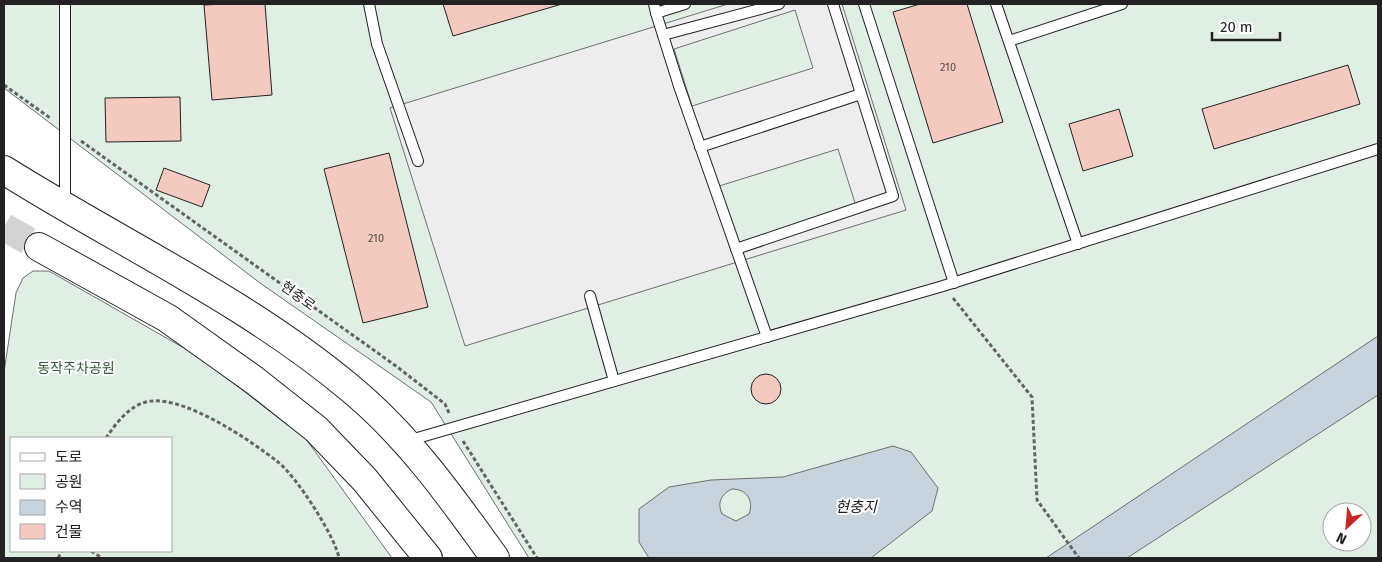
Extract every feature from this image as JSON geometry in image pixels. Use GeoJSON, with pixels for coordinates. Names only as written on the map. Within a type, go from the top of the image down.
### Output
{"type":"FeatureCollection","features":[{"type":"Feature","properties":{"kind":"main road"},"geometry":{"type":"LineString","coordinates":[[4,170],[65,208],[193,280],[291,342],[353,390],[405,441],[453,500],[494,558]]}},
{"type":"Feature","properties":{"kind":"main road"},"geometry":{"type":"LineString","coordinates":[[38,247],[167,318],[254,380],[301,417],[365,480],[428,558]]}},
{"type":"Feature","properties":{"kind":"lane"},"geometry":{"type":"LineString","coordinates":[[65,4],[63,128],[65,208]]}},
{"type":"Feature","properties":{"kind":"lane"},"geometry":{"type":"LineString","coordinates":[[369,4],[377,44],[418,161]]}},
{"type":"Feature","properties":{"kind":"lane"},"geometry":{"type":"LineString","coordinates":[[685,4],[655,8],[700,147],[767,337]]}},
{"type":"Feature","properties":{"kind":"lane"},"geometry":{"type":"LineString","coordinates":[[663,35],[778,4]]}},
{"type":"Feature","properties":{"kind":"lane"},"geometry":{"type":"LineString","coordinates":[[736,249],[893,196],[833,4]]}},
{"type":"Feature","properties":{"kind":"lane"},"geometry":{"type":"LineString","coordinates":[[864,4],[954,283]]}},
{"type":"Feature","properties":{"kind":"lane"},"geometry":{"type":"LineString","coordinates":[[996,4],[1078,244]]}},
{"type":"Feature","properties":{"kind":"lane"},"geometry":{"type":"LineString","coordinates":[[1009,40],[1122,4]]}},
{"type":"Feature","properties":{"kind":"lane"},"geometry":{"type":"LineString","coordinates":[[700,147],[860,94]]}},
{"type":"Feature","properties":{"kind":"lane"},"geometry":{"type":"LineString","coordinates":[[405,441],[954,283],[1378,149]]}},
{"type":"Feature","properties":{"kind":"lane"},"geometry":{"type":"LineString","coordinates":[[590,296],[614,381]]}},
{"type":"Feature","properties":{"kind":"path","name":"현충로"},"geometry":{"type":"LineString","coordinates":[[4,85],[396,366],[445,404],[454,427],[537,558]]}},
{"type":"Feature","properties":{"kind":"path"},"geometry":{"type":"LineString","coordinates":[[943,286],[1032,396],[1037,500],[1079,558]]}},
{"type":"Feature","properties":{"kind":"path"},"geometry":{"type":"LineString","coordinates":[[107,437],[114,426],[134,407],[152,401],[185,405],[226,427],[279,463],[314,507],[338,558]]}},
{"type":"Feature","properties":{"kind":"green space"},"geometry":{"type":"Polygon","coordinates":[[[4,4],[1378,4],[1378,558],[529,558],[431,402],[260,283],[4,88],[4,4]]]}},
{"type":"Feature","properties":{"kind":"green space","name":"동작주차공원"},"geometry":{"type":"Polygon","coordinates":[[[33,271],[49,271],[198,356],[306,439],[392,558],[4,558],[4,372],[16,293],[23,278],[33,271]]]}},
{"type":"Feature","properties":{"kind":"shaded area"},"geometry":{"type":"Polygon","coordinates":[[[728,4],[842,4],[906,210],[465,346],[390,108],[728,4]],[[795,10],[674,49],[692,106],[813,68],[795,10]],[[838,149],[716,187],[735,244],[856,206],[838,149]]]}},
{"type":"Feature","properties":{"kind":"water"},"geometry":{"type":"Polygon","coordinates":[[[1378,336],[1378,395],[1127,558],[1046,558],[1378,336]]]}},
{"type":"Feature","properties":{"kind":"water","name":"현충지"},"geometry":{"type":"Polygon","coordinates":[[[893,446],[911,452],[938,488],[932,511],[871,558],[649,558],[639,542],[639,509],[669,487],[711,480],[783,477],[893,446]],[[732,489],[725,493],[720,503],[722,514],[736,521],[749,514],[751,505],[745,493],[732,489]]]}},
{"type":"Feature","properties":{"kind":"building"},"geometry":{"type":"Polygon","coordinates":[[[265,4],[272,95],[212,100],[204,5],[265,4]]]}},
{"type":"Feature","properties":{"kind":"building"},"geometry":{"type":"Polygon","coordinates":[[[443,4],[562,4],[453,36],[443,4]]]}},
{"type":"Feature","properties":{"kind":"building"},"geometry":{"type":"Polygon","coordinates":[[[920,4],[967,4],[1003,122],[933,143],[893,12],[920,4]]]}},
{"type":"Feature","properties":{"kind":"building"},"geometry":{"type":"Polygon","coordinates":[[[1348,65],[1360,104],[1214,149],[1202,109],[1348,65]]]}},
{"type":"Feature","properties":{"kind":"building"},"geometry":{"type":"Polygon","coordinates":[[[180,97],[181,141],[106,142],[105,98],[180,97]]]}},
{"type":"Feature","properties":{"kind":"building"},"geometry":{"type":"Polygon","coordinates":[[[1119,109],[1133,156],[1083,171],[1069,124],[1119,109]]]}},
{"type":"Feature","properties":{"kind":"building"},"geometry":{"type":"Polygon","coordinates":[[[389,153],[428,307],[363,323],[324,169],[389,153]]]}},
{"type":"Feature","properties":{"kind":"building"},"geometry":{"type":"Polygon","coordinates":[[[164,168],[210,185],[202,207],[156,190],[164,168]]]}},
{"type":"Feature","properties":{"kind":"building"},"geometry":{"type":"Polygon","coordinates":[[[766,374],[777,378],[781,389],[777,400],[766,404],[755,400],[751,389],[755,378],[766,374]]]}},
{"type":"Feature","properties":{"kind":"tunnel"},"geometry":{"type":"LineString","coordinates":[[4,227],[39,247]]}}]}
